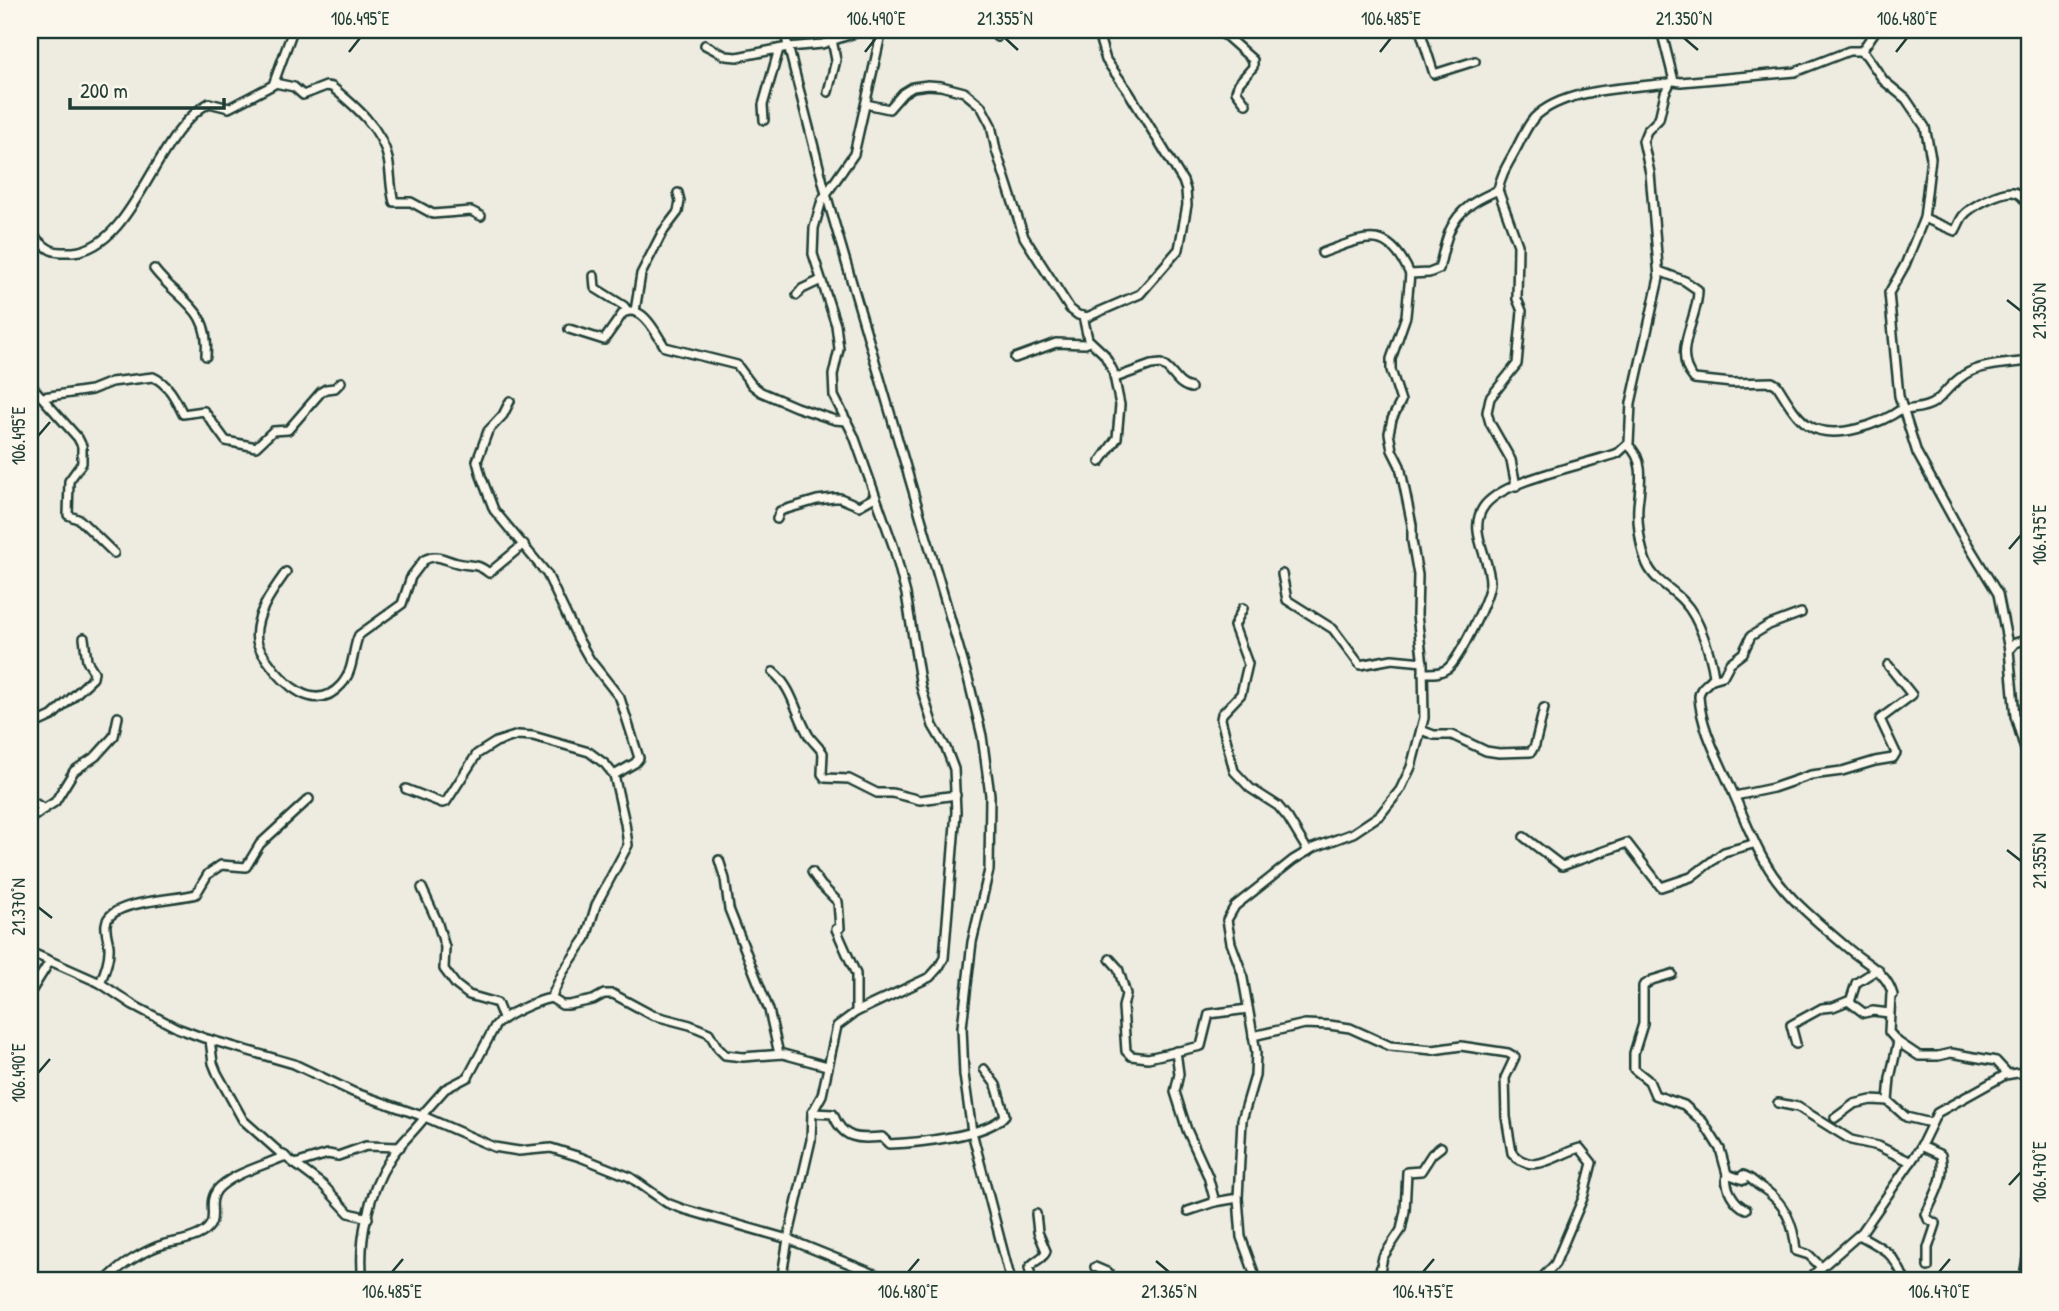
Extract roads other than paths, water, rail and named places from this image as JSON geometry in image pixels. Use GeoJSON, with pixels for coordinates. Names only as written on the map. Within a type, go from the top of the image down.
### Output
{"type":"FeatureCollection","features":[{"type":"Feature","properties":{"kind":"street"},"geometry":{"type":"LineString","coordinates":[[30,233],[57,252],[89,249],[116,225],[144,188],[178,130],[199,109],[209,103],[229,108],[275,83],[293,30]]}},
{"type":"Feature","properties":{"kind":"street"},"geometry":{"type":"LineString","coordinates":[[784,30],[825,194],[969,682],[982,736],[990,795],[989,870],[972,942],[962,1027],[964,1076],[972,1132],[1011,1281]]}},
{"type":"Feature","properties":{"kind":"street"},"geometry":{"type":"LineString","coordinates":[[705,45],[726,56],[737,57],[788,47],[822,44],[866,30],[882,30],[854,154],[825,194],[814,228],[813,254],[836,325],[838,341],[832,375],[833,389],[894,548],[906,594],[921,687],[933,726],[951,758],[956,795],[942,962],[930,977],[856,1012],[837,1026],[822,1095],[813,1113],[811,1140],[781,1281]]}},
{"type":"Feature","properties":{"kind":"street"},"geometry":{"type":"LineString","coordinates":[[866,104],[889,109],[903,93],[913,87],[928,85],[964,92],[981,106],[991,125],[996,150],[1024,237],[1070,309],[1083,316],[1110,309],[1140,295],[1179,250],[1186,190],[1128,91],[1106,60],[1100,40],[1102,30]]}},
{"type":"Feature","properties":{"kind":"street"},"geometry":{"type":"LineString","coordinates":[[1177,30],[1203,30]]}},
{"type":"Feature","properties":{"kind":"street"},"geometry":{"type":"LineString","coordinates":[[1214,30],[1226,36],[1253,60],[1253,67],[1236,91],[1246,104]]}},
{"type":"Feature","properties":{"kind":"street"},"geometry":{"type":"LineString","coordinates":[[1420,30],[1434,74],[1475,61]]}},
{"type":"Feature","properties":{"kind":"street"},"geometry":{"type":"LineString","coordinates":[[1661,30],[1671,82],[1659,119],[1647,131],[1643,141],[1650,173],[1659,271],[1632,395],[1628,445],[1637,456],[1642,483],[1638,513],[1647,566],[1657,580],[1692,611],[1713,670],[1713,679]]}},
{"type":"Feature","properties":{"kind":"street"},"geometry":{"type":"LineString","coordinates":[[1861,52],[1876,30]]}},
{"type":"Feature","properties":{"kind":"street"},"geometry":{"type":"LineString","coordinates":[[828,92],[836,56],[832,40]]}},
{"type":"Feature","properties":{"kind":"street"},"geometry":{"type":"LineString","coordinates":[[764,120],[763,105],[779,49]]}},
{"type":"Feature","properties":{"kind":"street"},"geometry":{"type":"LineString","coordinates":[[1516,486],[1511,460],[1490,423],[1487,412],[1490,398],[1517,364],[1522,311],[1517,299],[1518,245],[1498,190],[1502,172],[1534,118],[1571,97],[1587,93],[1671,82],[1795,72],[1849,51],[1861,52],[1866,55],[1877,74],[1906,99],[1925,127],[1930,158],[1924,218],[1911,254],[1889,293],[1898,383],[1917,453],[1998,594],[2009,650],[2015,716],[2029,763]]}},
{"type":"Feature","properties":{"kind":"street"},"geometry":{"type":"LineString","coordinates":[[275,83],[294,87],[303,95],[326,86],[332,87],[361,113],[383,144],[388,158],[394,202],[411,202],[433,214],[471,211],[481,216]]}},
{"type":"Feature","properties":{"kind":"street"},"geometry":{"type":"LineString","coordinates":[[1410,274],[1437,271],[1445,242],[1460,214],[1471,204],[1498,190]]}},
{"type":"Feature","properties":{"kind":"street"},"geometry":{"type":"LineString","coordinates":[[1924,218],[1955,231],[1964,214],[1971,209],[1995,196],[2012,192],[2018,194],[2029,207]]}},
{"type":"Feature","properties":{"kind":"street"},"geometry":{"type":"LineString","coordinates":[[569,329],[604,340],[631,311],[641,274],[662,233],[678,212],[678,193]]}},
{"type":"Feature","properties":{"kind":"street"},"geometry":{"type":"LineString","coordinates":[[1257,1281],[1241,1237],[1238,1198],[1242,1120],[1256,1068],[1242,973],[1229,934],[1228,915],[1248,894],[1308,851],[1353,833],[1380,815],[1406,780],[1424,718],[1418,576],[1412,525],[1400,466],[1392,450],[1389,433],[1392,419],[1401,401],[1391,370],[1391,359],[1406,316],[1410,274],[1401,254],[1378,238],[1359,240],[1321,253]]}},
{"type":"Feature","properties":{"kind":"street"},"geometry":{"type":"LineString","coordinates":[[154,269],[185,297],[198,314],[206,340],[205,356]]}},
{"type":"Feature","properties":{"kind":"street"},"geometry":{"type":"LineString","coordinates":[[1659,271],[1685,281],[1698,290],[1685,349],[1688,369],[1694,379],[1775,383],[1806,424],[1819,431],[1829,432],[1880,423],[1903,409],[1933,404],[1969,373],[1988,367],[2029,361]]}},
{"type":"Feature","properties":{"kind":"street"},"geometry":{"type":"LineString","coordinates":[[594,276],[595,288],[648,321],[665,347],[737,365],[761,392],[796,407],[835,420],[847,421]]}},
{"type":"Feature","properties":{"kind":"street"},"geometry":{"type":"LineString","coordinates":[[797,295],[802,289],[821,280]]}},
{"type":"Feature","properties":{"kind":"street"},"geometry":{"type":"LineString","coordinates":[[1083,316],[1090,342],[1104,354],[1115,378],[1120,405],[1114,443],[1100,462]]}},
{"type":"Feature","properties":{"kind":"street"},"geometry":{"type":"LineString","coordinates":[[1016,358],[1056,343],[1090,342]]}},
{"type":"Feature","properties":{"kind":"street"},"geometry":{"type":"LineString","coordinates":[[1115,378],[1161,364],[1172,373],[1179,384],[1191,388]]}},
{"type":"Feature","properties":{"kind":"street"},"geometry":{"type":"LineString","coordinates":[[43,397],[91,390],[111,382],[153,377],[173,394],[183,414],[204,411],[226,441],[256,447],[272,432],[288,430],[321,392],[335,388],[341,382]]}},
{"type":"Feature","properties":{"kind":"street"},"geometry":{"type":"LineString","coordinates":[[30,384],[77,436],[82,446],[82,466],[68,484],[68,515],[80,520],[114,553]]}},
{"type":"Feature","properties":{"kind":"street"},"geometry":{"type":"LineString","coordinates":[[510,401],[503,415],[488,432],[477,463],[494,510],[554,584],[569,623],[590,660],[620,698],[639,758],[614,775]]}},
{"type":"Feature","properties":{"kind":"street"},"geometry":{"type":"LineString","coordinates":[[1423,673],[1438,673],[1454,662],[1483,606],[1490,584],[1478,520],[1488,502],[1528,480],[1618,453],[1628,445]]}},
{"type":"Feature","properties":{"kind":"street"},"geometry":{"type":"LineString","coordinates":[[777,519],[780,512],[817,500],[840,498],[859,506],[875,497]]}},
{"type":"Feature","properties":{"kind":"street"},"geometry":{"type":"LineString","coordinates":[[286,572],[264,605],[256,639],[259,649],[273,669],[295,691],[303,695],[325,695],[344,680],[353,663],[359,635],[402,604],[411,578],[424,560],[440,556],[455,563],[481,566],[489,573],[524,544]]}},
{"type":"Feature","properties":{"kind":"street"},"geometry":{"type":"LineString","coordinates":[[1282,574],[1287,600],[1333,629],[1360,664],[1392,659],[1423,662]]}},
{"type":"Feature","properties":{"kind":"street"},"geometry":{"type":"LineString","coordinates":[[1243,608],[1234,626],[1248,664],[1241,694],[1221,719],[1230,761],[1241,780],[1278,806],[1289,818],[1308,851]]}},
{"type":"Feature","properties":{"kind":"street"},"geometry":{"type":"LineString","coordinates":[[1801,612],[1769,625],[1751,636],[1743,653],[1730,663],[1723,677],[1713,679],[1701,689],[1699,698],[1711,740],[1753,844],[1791,897],[1852,951],[1878,969],[1889,984],[1893,995],[1891,994],[1889,1032],[1898,1042],[1919,1056],[1951,1053],[1996,1061],[2008,1074]]}},
{"type":"Feature","properties":{"kind":"street"},"geometry":{"type":"LineString","coordinates":[[30,726],[52,716],[93,678],[94,672],[87,661],[84,638]]}},
{"type":"Feature","properties":{"kind":"street"},"geometry":{"type":"LineString","coordinates":[[2009,650],[2015,643],[2029,639]]}},
{"type":"Feature","properties":{"kind":"street"},"geometry":{"type":"LineString","coordinates":[[1735,796],[1773,788],[1811,775],[1842,771],[1893,758],[1896,753],[1880,719],[1912,695],[1888,665]]}},
{"type":"Feature","properties":{"kind":"street"},"geometry":{"type":"LineString","coordinates":[[773,672],[790,694],[810,738],[823,753],[822,774],[825,778],[849,779],[877,793],[892,793],[920,800],[956,795]]}},
{"type":"Feature","properties":{"kind":"street"},"geometry":{"type":"LineString","coordinates":[[1421,730],[1452,735],[1486,751],[1531,752],[1544,708]]}},
{"type":"Feature","properties":{"kind":"street"},"geometry":{"type":"LineString","coordinates":[[30,819],[55,802],[74,771],[96,756],[114,736],[118,717]]}},
{"type":"Feature","properties":{"kind":"street"},"geometry":{"type":"LineString","coordinates":[[406,789],[436,802],[446,802],[472,759],[482,749],[507,738],[525,735],[589,752],[614,775],[628,845],[596,905],[586,938],[568,963],[551,998]]}},
{"type":"Feature","properties":{"kind":"street"},"geometry":{"type":"LineString","coordinates":[[100,983],[110,949],[106,923],[110,916],[124,906],[196,894],[208,874],[220,865],[246,867],[260,844],[309,799]]}},
{"type":"Feature","properties":{"kind":"street"},"geometry":{"type":"LineString","coordinates":[[30,800],[44,809]]}},
{"type":"Feature","properties":{"kind":"street"},"geometry":{"type":"LineString","coordinates":[[1524,836],[1562,866],[1627,843],[1661,887],[1691,877],[1724,852],[1753,844]]}},
{"type":"Feature","properties":{"kind":"street"},"geometry":{"type":"LineString","coordinates":[[719,860],[725,878],[729,909],[769,1010],[779,1054]]}},
{"type":"Feature","properties":{"kind":"street"},"geometry":{"type":"LineString","coordinates":[[813,872],[821,885],[838,902],[840,928],[836,929],[856,974],[856,1012]]}},
{"type":"Feature","properties":{"kind":"street"},"geometry":{"type":"LineString","coordinates":[[422,888],[445,947],[444,969],[456,985],[469,995],[497,1003],[503,1017]]}},
{"type":"Feature","properties":{"kind":"street"},"geometry":{"type":"LineString","coordinates":[[30,952],[100,983],[133,1006],[177,1028],[294,1064],[364,1096],[423,1116],[494,1147],[519,1151],[551,1148],[580,1157],[630,1177],[667,1203],[788,1239],[892,1281]]}},
{"type":"Feature","properties":{"kind":"street"},"geometry":{"type":"LineString","coordinates":[[1110,959],[1118,968],[1126,994],[1123,1007],[1127,1053],[1138,1058],[1202,1044],[1210,1013],[1248,1009]]}},
{"type":"Feature","properties":{"kind":"street"},"geometry":{"type":"LineString","coordinates":[[30,993],[50,961]]}},
{"type":"Feature","properties":{"kind":"street"},"geometry":{"type":"LineString","coordinates":[[1850,1002],[1856,983],[1878,969]]}},
{"type":"Feature","properties":{"kind":"street"},"geometry":{"type":"LineString","coordinates":[[1672,974],[1652,980],[1643,986],[1643,1024],[1635,1044],[1633,1067],[1649,1081],[1655,1095],[1684,1105],[1703,1122],[1720,1149],[1728,1189],[1739,1206],[1746,1209]]}},
{"type":"Feature","properties":{"kind":"street"},"geometry":{"type":"LineString","coordinates":[[363,1281],[362,1258],[371,1201],[386,1165],[445,1089],[468,1077],[495,1026],[503,1017],[551,998],[562,1005],[569,1005],[593,1000],[604,994],[613,994],[652,1015],[709,1033],[725,1055],[743,1057],[779,1054],[827,1066]]}},
{"type":"Feature","properties":{"kind":"street"},"geometry":{"type":"LineString","coordinates":[[1850,1002],[1864,1013],[1889,1013]]}},
{"type":"Feature","properties":{"kind":"street"},"geometry":{"type":"LineString","coordinates":[[1796,1044],[1790,1026],[1792,1024],[1822,1008],[1850,1002]]}},
{"type":"Feature","properties":{"kind":"street"},"geometry":{"type":"LineString","coordinates":[[1253,1036],[1305,1024],[1329,1025],[1350,1028],[1390,1046],[1433,1050],[1461,1046],[1507,1053],[1515,1057],[1506,1078],[1505,1089],[1512,1153],[1524,1163],[1539,1164],[1580,1148],[1591,1161],[1583,1198],[1554,1266],[1543,1274],[1539,1281]]}},
{"type":"Feature","properties":{"kind":"street"},"geometry":{"type":"LineString","coordinates":[[210,1040],[213,1063],[240,1116],[323,1185],[349,1213],[368,1218]]}},
{"type":"Feature","properties":{"kind":"street"},"geometry":{"type":"LineString","coordinates":[[1888,1101],[1898,1042]]}},
{"type":"Feature","properties":{"kind":"street"},"geometry":{"type":"LineString","coordinates":[[1177,1051],[1179,1074],[1175,1092],[1191,1139],[1208,1176],[1215,1202]]}},
{"type":"Feature","properties":{"kind":"street"},"geometry":{"type":"LineString","coordinates":[[813,1113],[833,1114],[838,1126],[856,1138],[882,1137],[890,1144],[946,1139],[972,1132],[1001,1120],[1005,1115],[996,1085],[984,1069]]}},
{"type":"Feature","properties":{"kind":"street"},"geometry":{"type":"LineString","coordinates":[[1806,1281],[1859,1235],[1922,1146],[1937,1113],[2008,1074],[2029,1071]]}},
{"type":"Feature","properties":{"kind":"street"},"geometry":{"type":"LineString","coordinates":[[1835,1118],[1854,1104],[1871,1100],[1888,1101],[1906,1117],[1931,1124]]}},
{"type":"Feature","properties":{"kind":"street"},"geometry":{"type":"LineString","coordinates":[[1778,1103],[1798,1107],[1851,1140],[1878,1146],[1910,1162]]}},
{"type":"Feature","properties":{"kind":"street"},"geometry":{"type":"LineString","coordinates":[[295,1164],[328,1154],[338,1156],[366,1146],[400,1147]]}},
{"type":"Feature","properties":{"kind":"street"},"geometry":{"type":"LineString","coordinates":[[1922,1146],[1941,1155],[1943,1164],[1940,1184],[1926,1214],[1928,1219],[1936,1224],[1928,1248],[1928,1267]]}},
{"type":"Feature","properties":{"kind":"street"},"geometry":{"type":"LineString","coordinates":[[1378,1281],[1383,1256],[1401,1230],[1407,1171],[1421,1171],[1432,1154],[1441,1147]]}},
{"type":"Feature","properties":{"kind":"street"},"geometry":{"type":"LineString","coordinates":[[106,1281],[119,1268],[151,1250],[197,1236],[206,1230],[212,1225],[214,1197],[225,1183],[285,1156]]}},
{"type":"Feature","properties":{"kind":"street"},"geometry":{"type":"LineString","coordinates":[[1727,1174],[1744,1180],[1743,1175],[1753,1179],[1759,1187],[1765,1188],[1778,1200],[1785,1207],[1791,1223],[1796,1251],[1809,1255],[1821,1267]]}},
{"type":"Feature","properties":{"kind":"street"},"geometry":{"type":"LineString","coordinates":[[1188,1211],[1238,1198]]}},
{"type":"Feature","properties":{"kind":"street"},"geometry":{"type":"LineString","coordinates":[[1032,1281],[1029,1268],[1043,1257],[1046,1251],[1038,1232],[1036,1214]]}},
{"type":"Feature","properties":{"kind":"street"},"geometry":{"type":"LineString","coordinates":[[1859,1235],[1889,1251],[1905,1281]]}},
{"type":"Feature","properties":{"kind":"street"},"geometry":{"type":"LineString","coordinates":[[2023,1281],[2029,1247]]}},
{"type":"Feature","properties":{"kind":"street"},"geometry":{"type":"LineString","coordinates":[[1095,1267],[1109,1273],[1113,1281]]}}]}
